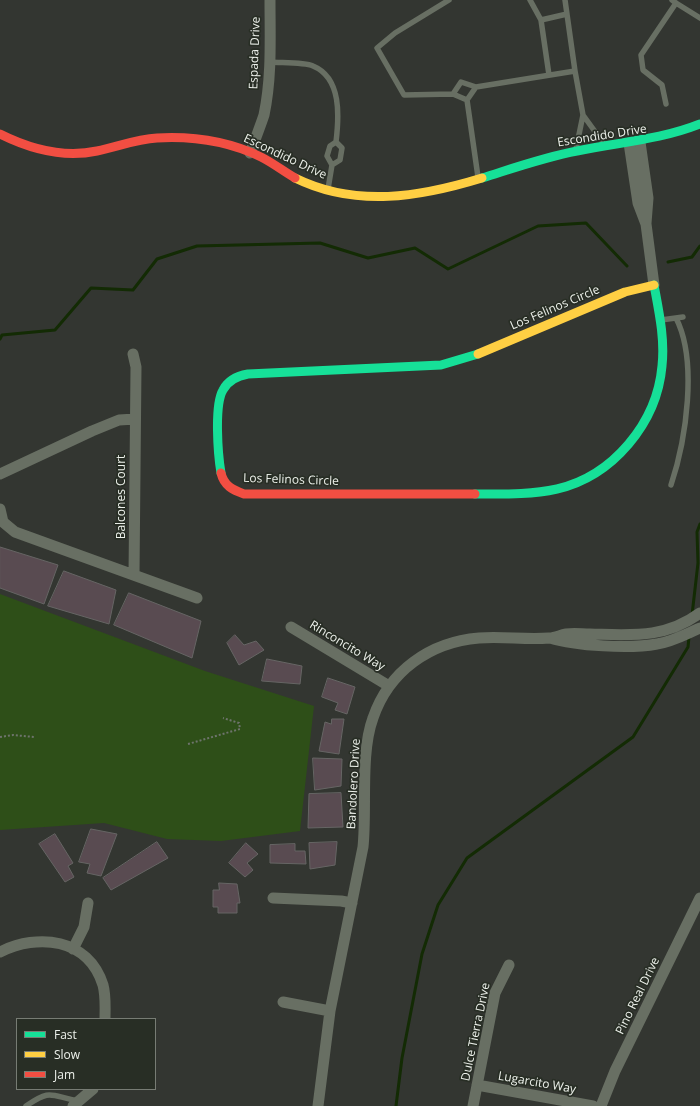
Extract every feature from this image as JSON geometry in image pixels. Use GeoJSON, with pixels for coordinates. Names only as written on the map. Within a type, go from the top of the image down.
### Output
{"type":"FeatureCollection","features":[{"type":"Feature","properties":{"kind":"street","name":"Espada Drive"},"geometry":{"type":"LineString","coordinates":[[250,153],[263,116],[268,88],[270,62],[270,0]]}},
{"type":"Feature","properties":{"kind":"street","name":"Escondido Drive"},"geometry":{"type":"LineString","coordinates":[[0,134],[27,146],[57,153],[91,152],[125,143],[167,137],[202,139],[250,153],[301,181],[328,190],[367,197],[408,196],[433,192],[522,164],[575,151],[668,137],[700,124]]}},
{"type":"Feature","properties":{"kind":"street","name":"Los Felinos Circle"},"geometry":{"type":"LineString","coordinates":[[635,143],[638,203],[646,224],[660,320],[662,348],[661,376],[649,413],[627,446],[614,459],[593,474],[568,486],[546,492],[520,494],[244,494],[229,488],[222,479],[220,467],[219,400],[221,392],[228,382],[236,376],[248,374],[441,365],[452,363],[471,357],[625,292],[654,285]]}},
{"type":"Feature","properties":{"kind":"street","name":"Balcones Court"},"geometry":{"type":"LineString","coordinates":[[133,354],[136,366],[134,575]]}},
{"type":"Feature","properties":{"kind":"street"},"geometry":{"type":"LineString","coordinates":[[0,474],[99,428],[119,420],[135,418]]}},
{"type":"Feature","properties":{"kind":"street"},"geometry":{"type":"LineString","coordinates":[[0,509],[4,522],[15,532],[197,598]]}},
{"type":"Feature","properties":{"kind":"street","name":"Bandolero Drive"},"geometry":{"type":"LineString","coordinates":[[318,1106],[330,1011],[352,903],[365,829],[367,750],[370,730],[380,702],[389,686],[407,666],[430,651],[444,645],[480,638],[550,638],[566,634],[648,635],[674,629],[700,613]]}},
{"type":"Feature","properties":{"kind":"street","name":"Rinconcito Way"},"geometry":{"type":"LineString","coordinates":[[291,627],[389,686]]}},
{"type":"Feature","properties":{"kind":"street","name":"Bandolero Drive"},"geometry":{"type":"LineString","coordinates":[[550,638],[566,643],[618,646],[657,644],[679,638],[700,628]]}},
{"type":"Feature","properties":{"kind":"street"},"geometry":{"type":"LineString","coordinates":[[273,898],[341,901],[352,903]]}},
{"type":"Feature","properties":{"kind":"street","name":"Pino Real Drive"},"geometry":{"type":"LineString","coordinates":[[601,1106],[615,1071],[700,898]]}},
{"type":"Feature","properties":{"kind":"street"},"geometry":{"type":"LineString","coordinates":[[74,949],[84,927],[88,903]]}},
{"type":"Feature","properties":{"kind":"street"},"geometry":{"type":"LineString","coordinates":[[0,952],[13,946],[44,940],[54,941],[74,949],[91,964],[98,975],[105,997],[105,1018]]}},
{"type":"Feature","properties":{"kind":"street","name":"Dulce Tierra Drive"},"geometry":{"type":"LineString","coordinates":[[473,1106],[495,993],[509,965]]}},
{"type":"Feature","properties":{"kind":"street"},"geometry":{"type":"LineString","coordinates":[[283,1002],[330,1011]]}},
{"type":"Feature","properties":{"kind":"street","name":"Lugarcito Way"},"geometry":{"type":"LineString","coordinates":[[477,1085],[593,1106]]}},
{"type":"Feature","properties":{"kind":"street"},"geometry":{"type":"LineString","coordinates":[[76,1104],[92,1090]]}},
{"type":"Feature","properties":{"kind":"lane"},"geometry":{"type":"LineString","coordinates":[[449,0],[395,33],[376,48],[404,95],[453,94],[467,100]]}},
{"type":"Feature","properties":{"kind":"lane"},"geometry":{"type":"LineString","coordinates":[[530,0],[541,20],[549,75]]}},
{"type":"Feature","properties":{"kind":"lane"},"geometry":{"type":"LineString","coordinates":[[565,0],[575,71],[584,115],[606,146]]}},
{"type":"Feature","properties":{"kind":"lane"},"geometry":{"type":"LineString","coordinates":[[666,104],[662,86],[643,70],[641,55],[674,2],[700,18]]}},
{"type":"Feature","properties":{"kind":"lane"},"geometry":{"type":"LineString","coordinates":[[541,20],[567,14]]}},
{"type":"Feature","properties":{"kind":"lane"},"geometry":{"type":"LineString","coordinates":[[270,62],[313,66],[330,78],[337,98],[338,128],[336,142],[330,146],[327,156],[332,165],[328,190]]}},
{"type":"Feature","properties":{"kind":"lane"},"geometry":{"type":"LineString","coordinates":[[453,94],[461,82],[476,87],[575,71]]}},
{"type":"Feature","properties":{"kind":"lane"},"geometry":{"type":"LineString","coordinates":[[476,87],[467,100],[478,178]]}},
{"type":"Feature","properties":{"kind":"lane"},"geometry":{"type":"LineString","coordinates":[[575,151],[584,115]]}},
{"type":"Feature","properties":{"kind":"lane"},"geometry":{"type":"LineString","coordinates":[[332,165],[340,160],[342,148],[336,142]]}},
{"type":"Feature","properties":{"kind":"lane"},"geometry":{"type":"LineString","coordinates":[[660,320],[680,317],[686,348],[686,414],[683,443],[671,485]]}},
{"type":"Feature","properties":{"kind":"lane"},"geometry":{"type":"LineString","coordinates":[[26,1106],[44,1094],[51,1094],[76,1104]]}},
{"type":"Feature","properties":{"kind":"path"},"geometry":{"type":"LineString","coordinates":[[188,744],[240,729],[239,723],[223,718]]}},
{"type":"Feature","properties":{"kind":"path"},"geometry":{"type":"LineString","coordinates":[[0,737],[13,735],[34,737]]}},
{"type":"Feature","properties":{"kind":"green space"},"geometry":{"type":"Polygon","coordinates":[[[0,594],[205,671],[314,706],[300,831],[221,841],[167,839],[104,823],[0,830],[0,594]]]}},
{"type":"Feature","properties":{"kind":"building"},"geometry":{"type":"Polygon","coordinates":[[[0,547],[58,565],[44,604],[0,588],[0,547]]]}},
{"type":"Feature","properties":{"kind":"building"},"geometry":{"type":"Polygon","coordinates":[[[64,571],[116,590],[109,624],[48,606],[64,571]]]}},
{"type":"Feature","properties":{"kind":"building"},"geometry":{"type":"Polygon","coordinates":[[[129,593],[201,621],[192,658],[114,625],[129,593]]]}},
{"type":"Feature","properties":{"kind":"building"},"geometry":{"type":"Polygon","coordinates":[[[235,635],[244,645],[256,641],[264,650],[239,665],[227,643],[235,635]]]}},
{"type":"Feature","properties":{"kind":"building"},"geometry":{"type":"Polygon","coordinates":[[[267,659],[302,666],[300,684],[262,681],[267,659]]]}},
{"type":"Feature","properties":{"kind":"building"},"geometry":{"type":"Polygon","coordinates":[[[328,678],[355,687],[347,714],[335,710],[338,703],[322,697],[328,678]]]}},
{"type":"Feature","properties":{"kind":"building"},"geometry":{"type":"Polygon","coordinates":[[[332,719],[344,719],[339,754],[319,751],[325,722],[331,724],[332,719]]]}},
{"type":"Feature","properties":{"kind":"building"},"geometry":{"type":"Polygon","coordinates":[[[313,758],[342,759],[341,786],[315,790],[313,758]]]}},
{"type":"Feature","properties":{"kind":"building"},"geometry":{"type":"Polygon","coordinates":[[[341,793],[343,827],[308,828],[309,794],[341,793]]]}},
{"type":"Feature","properties":{"kind":"building"},"geometry":{"type":"Polygon","coordinates":[[[91,829],[117,834],[101,876],[87,873],[90,864],[79,862],[91,829]]]}},
{"type":"Feature","properties":{"kind":"building"},"geometry":{"type":"Polygon","coordinates":[[[55,834],[73,863],[68,866],[74,877],[65,882],[39,844],[55,834]]]}},
{"type":"Feature","properties":{"kind":"building"},"geometry":{"type":"Polygon","coordinates":[[[157,842],[168,858],[111,890],[103,878],[157,842]]]}},
{"type":"Feature","properties":{"kind":"building"},"geometry":{"type":"Polygon","coordinates":[[[337,842],[335,865],[310,869],[309,843],[337,842]]]}},
{"type":"Feature","properties":{"kind":"building"},"geometry":{"type":"Polygon","coordinates":[[[246,843],[258,854],[247,863],[253,870],[245,877],[229,863],[246,843]]]}},
{"type":"Feature","properties":{"kind":"building"},"geometry":{"type":"Polygon","coordinates":[[[295,844],[295,851],[305,851],[306,864],[270,863],[270,845],[295,844]]]}},
{"type":"Feature","properties":{"kind":"building"},"geometry":{"type":"Polygon","coordinates":[[[219,883],[237,884],[240,903],[237,903],[237,913],[218,913],[218,907],[213,907],[213,890],[219,890],[219,883]]]}},
{"type":"Feature","properties":{"kind":"waterway"},"geometry":{"type":"LineString","coordinates":[[0,339],[2,335],[55,330],[91,288],[133,290],[157,259],[197,246],[320,243],[368,258],[415,248],[448,269],[538,226],[586,223],[627,266]]}},
{"type":"Feature","properties":{"kind":"waterway"},"geometry":{"type":"LineString","coordinates":[[668,262],[692,257],[700,246]]}},
{"type":"Feature","properties":{"kind":"waterway"},"geometry":{"type":"LineString","coordinates":[[692,615],[698,563],[697,532],[700,524]]}},
{"type":"Feature","properties":{"kind":"waterway"},"geometry":{"type":"LineString","coordinates":[[396,1106],[402,1058],[422,954],[438,905],[467,858],[633,737],[688,647],[689,637]]}},
{"type":"Feature","properties":{"kind":"traffic: fast"},"geometry":{"type":"LineString","coordinates":[[482,178],[565,153],[670,134],[700,124]]}},
{"type":"Feature","properties":{"kind":"traffic: fast"},"geometry":{"type":"LineString","coordinates":[[475,494],[526,493],[557,489],[577,482],[596,472],[614,459],[629,444],[641,427],[651,407],[658,387],[662,366],[663,346],[660,315],[654,285]]}},
{"type":"Feature","properties":{"kind":"traffic: fast"},"geometry":{"type":"LineString","coordinates":[[221,473],[218,443],[218,407],[223,390],[230,381],[237,377],[248,374],[441,365],[478,354]]}},
{"type":"Feature","properties":{"kind":"traffic: slow"},"geometry":{"type":"LineString","coordinates":[[295,178],[318,187],[341,193],[365,196],[412,194],[459,185],[482,178]]}},
{"type":"Feature","properties":{"kind":"traffic: slow"},"geometry":{"type":"LineString","coordinates":[[478,354],[625,292],[654,285]]}},
{"type":"Feature","properties":{"kind":"traffic: jam"},"geometry":{"type":"LineString","coordinates":[[0,134],[35,148],[60,153],[85,153],[134,141],[149,139],[197,139],[223,143],[249,152],[265,159],[295,178]]}},
{"type":"Feature","properties":{"kind":"traffic: jam"},"geometry":{"type":"LineString","coordinates":[[221,473],[224,481],[230,487],[244,494],[475,494]]}}]}
